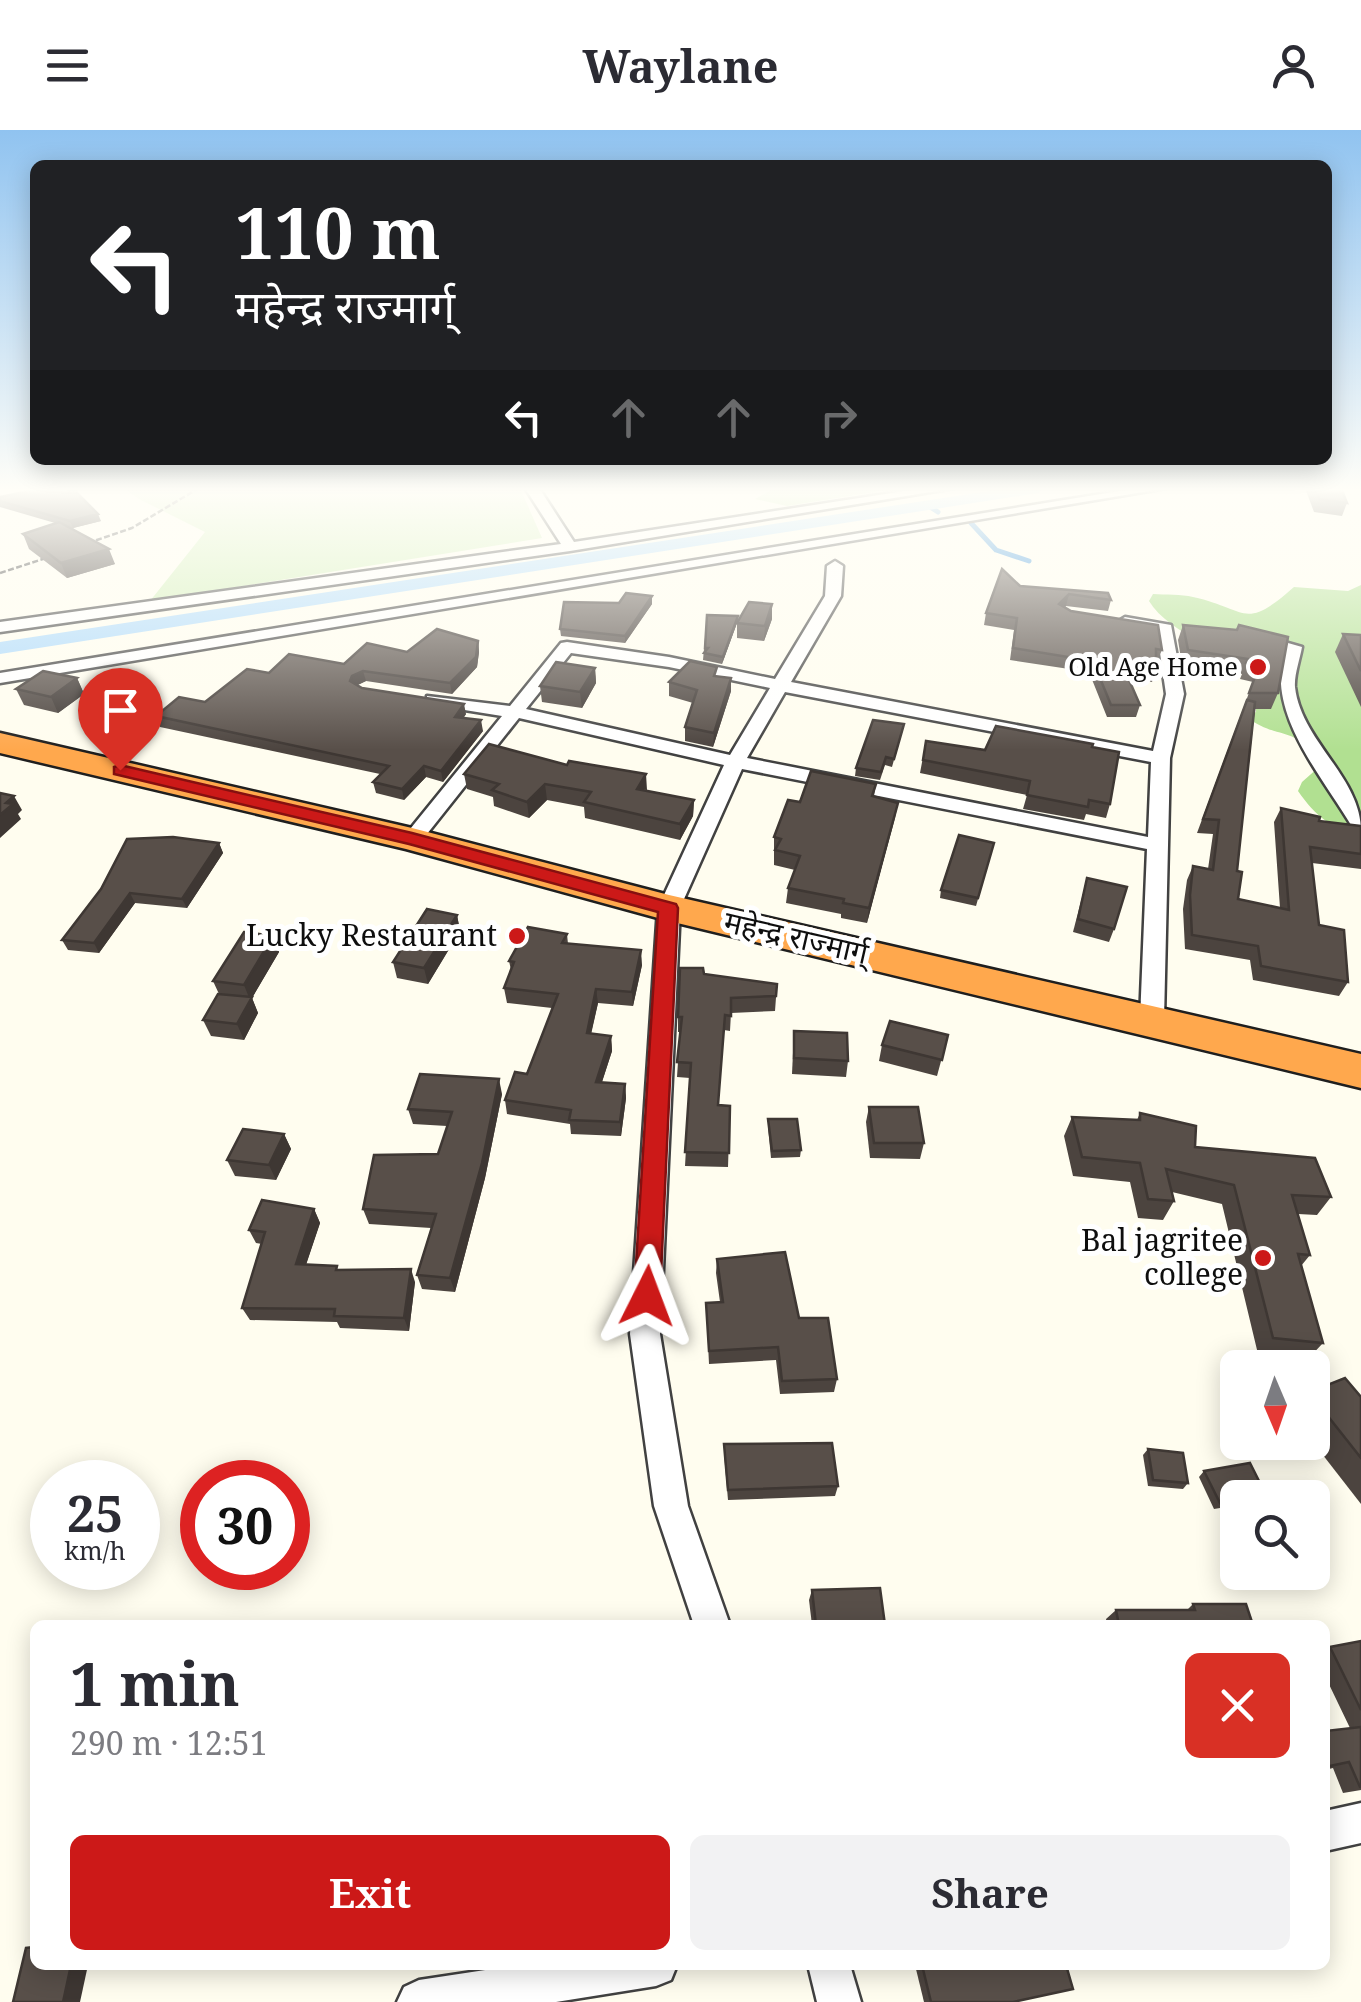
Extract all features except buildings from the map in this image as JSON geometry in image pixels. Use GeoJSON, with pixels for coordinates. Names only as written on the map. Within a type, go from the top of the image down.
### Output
{"type":"FeatureCollection","features":[{"type":"Feature","properties":{"kind":"highway","name":"महेन्द्र राज्मार्ग्"},"geometry":{"type":"LineString","coordinates":[[4,748],[412,839],[668,908],[1361,1072]]}},
{"type":"Feature","properties":{"kind":"street"},"geometry":{"type":"LineString","coordinates":[[0,627],[368,575]]}},
{"type":"Feature","properties":{"kind":"street"},"geometry":{"type":"LineString","coordinates":[[0,678],[627,575]]}},
{"type":"Feature","properties":{"kind":"street"},"geometry":{"type":"LineString","coordinates":[[710,1620],[672,1506],[645,1334],[668,908],[736,760],[833,596],[834,575]]}},
{"type":"Feature","properties":{"kind":"street"},"geometry":{"type":"LineString","coordinates":[[1107,620],[1165,628],[1175,694],[1161,758],[1152,1020]]}},
{"type":"Feature","properties":{"kind":"street"},"geometry":{"type":"LineString","coordinates":[[1294,647],[1286,686],[1300,725],[1361,825]]}},
{"type":"Feature","properties":{"kind":"street"},"geometry":{"type":"LineString","coordinates":[[412,839],[567,648],[669,662],[1161,758]]}},
{"type":"Feature","properties":{"kind":"street"},"geometry":{"type":"LineString","coordinates":[[421,698],[515,712],[621,739],[1158,845]]}},
{"type":"Feature","properties":{"kind":"street"},"geometry":{"type":"LineString","coordinates":[[1330,1830],[1361,1823]]}},
{"type":"Feature","properties":{"kind":"street"},"geometry":{"type":"LineString","coordinates":[[420,2002],[624,1970]]}},
{"type":"Feature","properties":{"kind":"street"},"geometry":{"type":"LineString","coordinates":[[829,1970],[839,2002]]}},
{"type":"Feature","properties":{"kind":"green space"},"geometry":{"type":"Polygon","coordinates":[[[170,575],[310,575],[150,601],[170,575]]]}},
{"type":"Feature","properties":{"kind":"green space"},"geometry":{"type":"Polygon","coordinates":[[[1361,585],[1361,838],[1325,820],[1298,791],[1319,767],[1303,744],[1248,718],[1256,712],[1255,694],[1275,677],[1188,635],[1149,601],[1153,594],[1184,595],[1254,613],[1294,587],[1348,591],[1361,585]]]}},
{"type":"Feature","properties":{"kind":"waterway"},"geometry":{"type":"LineString","coordinates":[[0,648],[471,575]]}},
{"type":"Feature","properties":{"kind":"place","name":"Old Age Home"},"geometry":{"type":"Point","coordinates":[1258,667]}},
{"type":"Feature","properties":{"kind":"place","name":"Lucky Restaurant"},"geometry":{"type":"Point","coordinates":[517,936]}},
{"type":"Feature","properties":{"kind":"place","name":"Bal jagritee college"},"geometry":{"type":"Point","coordinates":[1263,1258]}},
{"type":"Feature","properties":{"kind":"route"},"geometry":{"type":"LineString","coordinates":[[120,770],[412,839],[668,908],[647,1296]]}}]}
